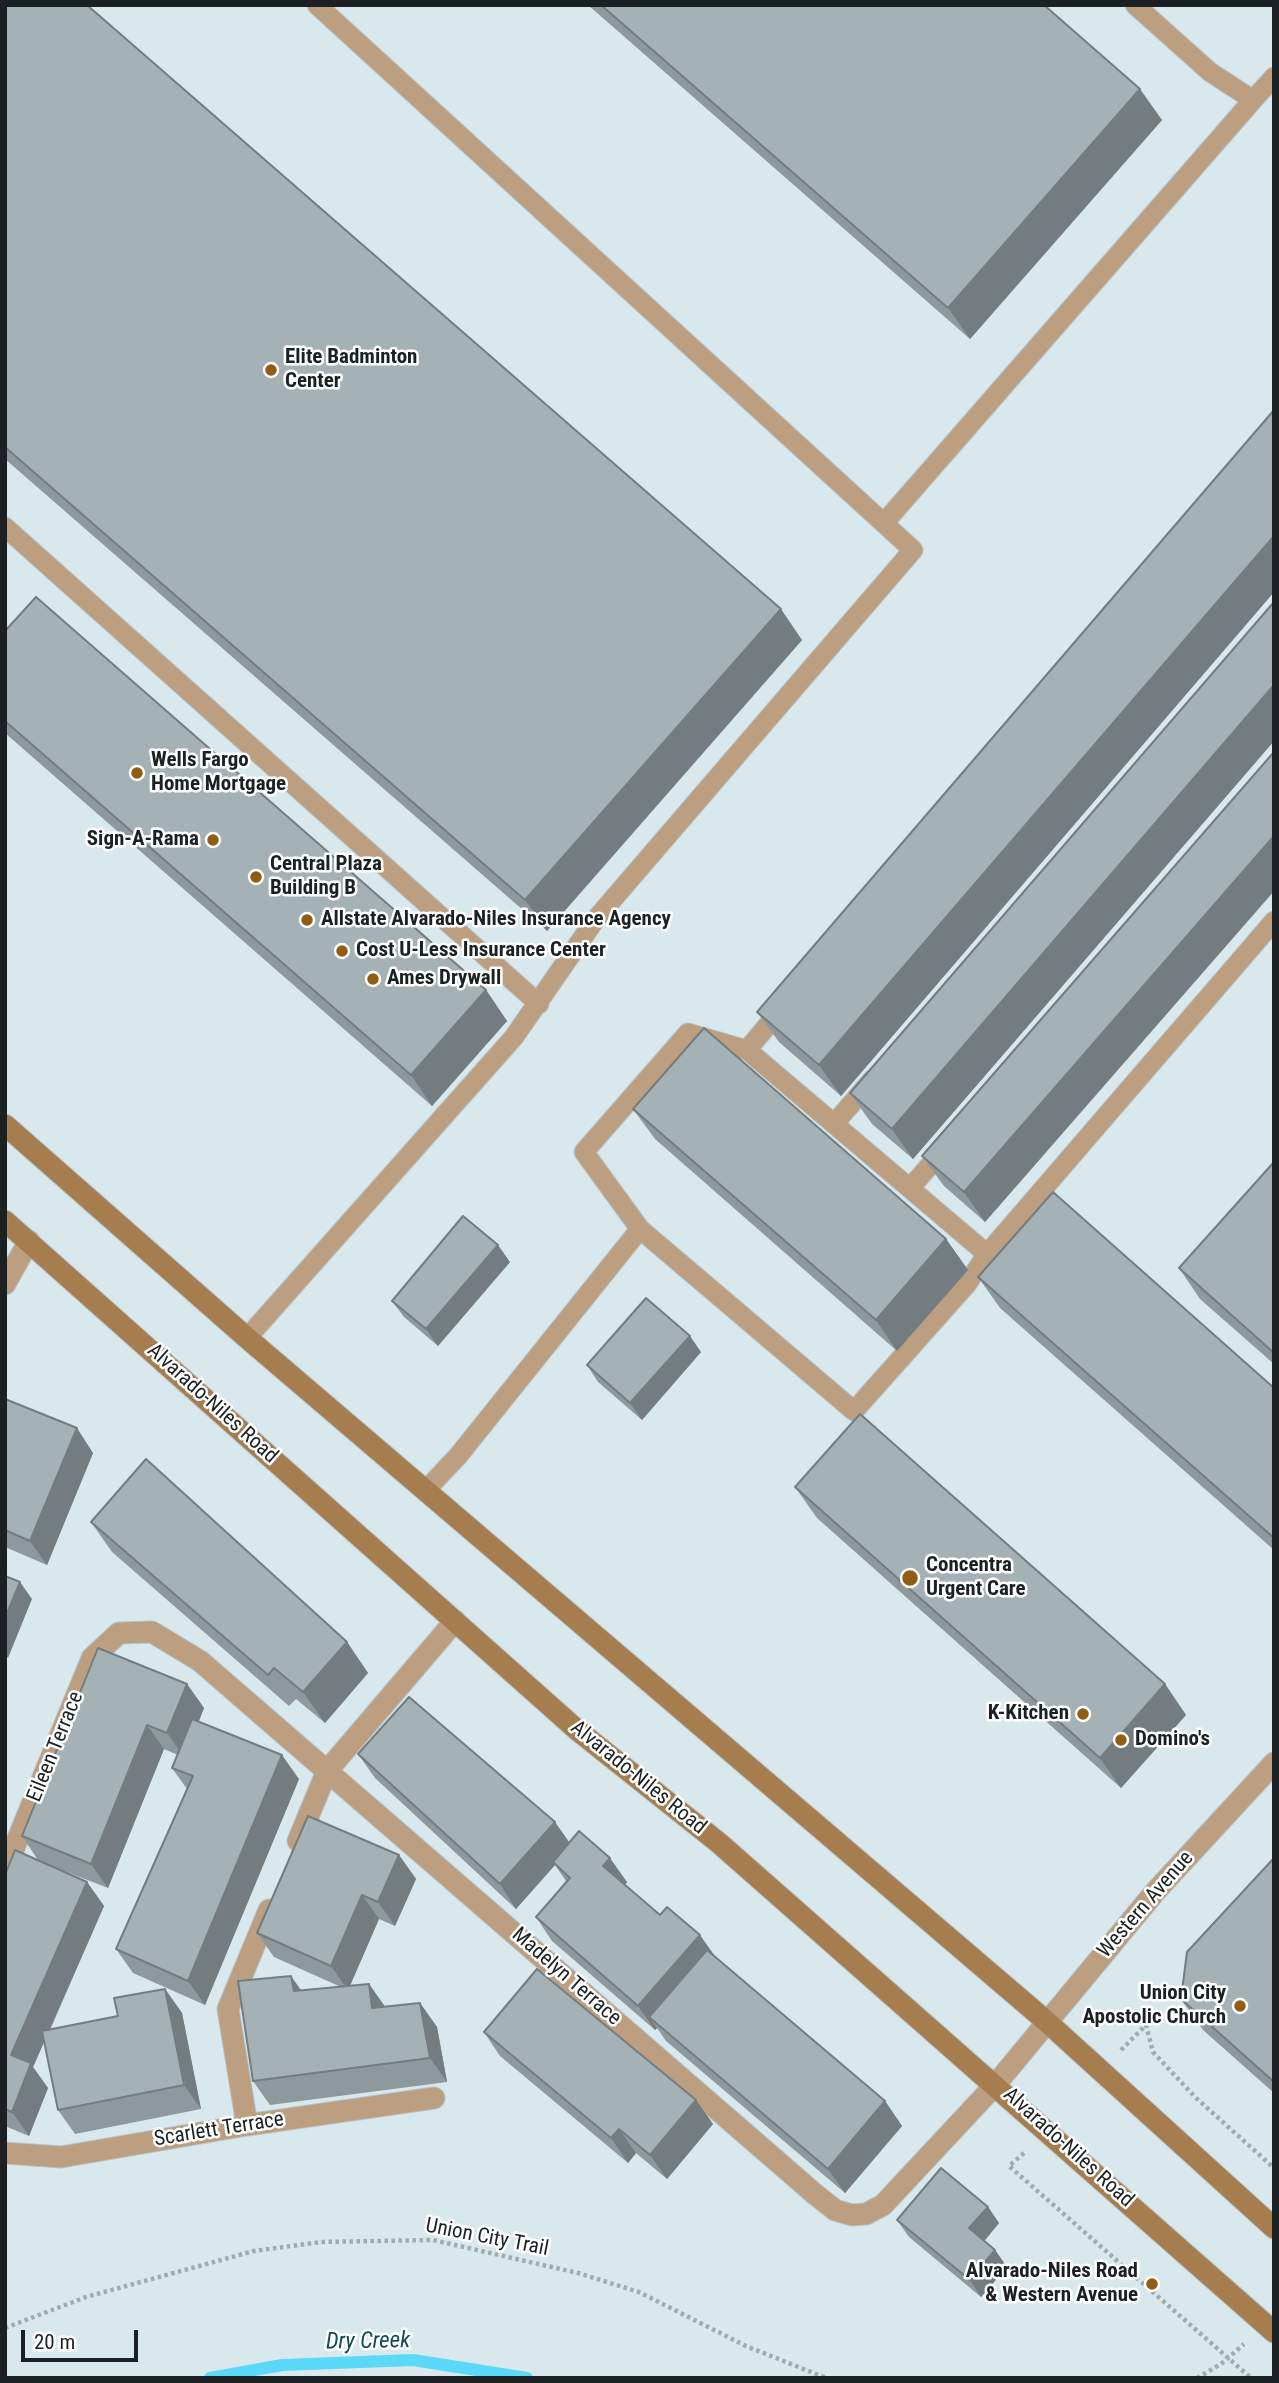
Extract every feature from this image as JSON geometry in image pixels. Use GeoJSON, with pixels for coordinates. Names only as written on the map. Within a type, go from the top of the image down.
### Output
{"type":"FeatureCollection","features":[{"type":"Feature","properties":{"kind":"main road"},"geometry":{"type":"LineString","coordinates":[[5,1125],[247,1338],[1046,2021],[1274,2228]]}},
{"type":"Feature","properties":{"kind":"main road","name":"Alvarado-Niles Road"},"geometry":{"type":"LineString","coordinates":[[5,1221],[576,1729],[719,1843],[996,2084],[1270,2329]]}},
{"type":"Feature","properties":{"kind":"street"},"geometry":{"type":"LineString","coordinates":[[5,1284],[29,1241]]}},
{"type":"Feature","properties":{"kind":"street"},"geometry":{"type":"LineString","coordinates":[[290,1859],[327,1772],[456,1621]]}},
{"type":"Feature","properties":{"kind":"street","name":"Madelyn Terrace"},"geometry":{"type":"LineString","coordinates":[[119,1633],[152,1632],[200,1661],[835,2210],[852,2215],[866,2214],[883,2205],[996,2084]]}},
{"type":"Feature","properties":{"kind":"street","name":"Eileen Terrace"},"geometry":{"type":"LineString","coordinates":[[5,1870],[92,1658],[119,1633]]}},
{"type":"Feature","properties":{"kind":"street","name":"Western Avenue"},"geometry":{"type":"LineString","coordinates":[[996,2084],[1156,1892],[1274,1763]]}},
{"type":"Feature","properties":{"kind":"street"},"geometry":{"type":"LineString","coordinates":[[247,2125],[228,2009],[275,1897]]}},
{"type":"Feature","properties":{"kind":"street","name":"Scarlett Terrace"},"geometry":{"type":"LineString","coordinates":[[5,2153],[61,2157],[247,2125],[434,2098]]}},
{"type":"Feature","properties":{"kind":"lane"},"geometry":{"type":"LineString","coordinates":[[247,1338],[389,1181],[539,1004],[595,920],[913,550],[317,5]]}},
{"type":"Feature","properties":{"kind":"lane"},"geometry":{"type":"LineString","coordinates":[[1135,5],[1210,72],[1253,100]]}},
{"type":"Feature","properties":{"kind":"lane"},"geometry":{"type":"LineString","coordinates":[[884,523],[1274,77]]}},
{"type":"Feature","properties":{"kind":"lane"},"geometry":{"type":"LineString","coordinates":[[5,527],[539,1004]]}},
{"type":"Feature","properties":{"kind":"lane"},"geometry":{"type":"LineString","coordinates":[[987,1254],[747,1050],[688,1033],[584,1153],[640,1229],[853,1411],[967,1284],[987,1254],[1274,921]]}},
{"type":"Feature","properties":{"kind":"lane"},"geometry":{"type":"LineString","coordinates":[[747,1050],[792,997]]}},
{"type":"Feature","properties":{"kind":"lane"},"geometry":{"type":"LineString","coordinates":[[834,1124],[889,1062]]}},
{"type":"Feature","properties":{"kind":"lane"},"geometry":{"type":"LineString","coordinates":[[910,1188],[956,1137]]}},
{"type":"Feature","properties":{"kind":"lane"},"geometry":{"type":"LineString","coordinates":[[426,1490],[458,1456],[640,1229]]}},
{"type":"Feature","properties":{"kind":"path"},"geometry":{"type":"LineString","coordinates":[[1101,2071],[1146,2025],[1153,2052],[1195,2097],[1274,2168]]}},
{"type":"Feature","properties":{"kind":"path"},"geometry":{"type":"LineString","coordinates":[[1048,2131],[1009,2166],[1251,2378]]}},
{"type":"Feature","properties":{"kind":"path","name":"Union City Trail"},"geometry":{"type":"LineString","coordinates":[[5,2328],[86,2297],[254,2251],[321,2242],[433,2240],[578,2273],[639,2292],[746,2346],[826,2378]]}},
{"type":"Feature","properties":{"kind":"path"},"geometry":{"type":"LineString","coordinates":[[1197,2378],[1270,2329]]}},
{"type":"Feature","properties":{"kind":"building"},"geometry":{"type":"Polygon","coordinates":[[[5,5],[87,5],[781,609],[525,900],[5,447],[5,5]]]}},
{"type":"Feature","properties":{"kind":"building"},"geometry":{"type":"Polygon","coordinates":[[[601,5],[1044,5],[1140,89],[948,308],[601,5]]]}},
{"type":"Feature","properties":{"kind":"building"},"geometry":{"type":"Polygon","coordinates":[[[1274,410],[1274,536],[819,1065],[757,1012],[1274,410]]]}},
{"type":"Feature","properties":{"kind":"building","name":"Central Plaza Building B"},"geometry":{"type":"Polygon","coordinates":[[[36,597],[486,990],[411,1075],[5,721],[5,631],[36,597]]]}},
{"type":"Feature","properties":{"kind":"building"},"geometry":{"type":"Polygon","coordinates":[[[1274,602],[1274,685],[892,1129],[850,1093],[1274,602]]]}},
{"type":"Feature","properties":{"kind":"building"},"geometry":{"type":"Polygon","coordinates":[[[1274,752],[1274,836],[964,1192],[922,1156],[1274,752]]]}},
{"type":"Feature","properties":{"kind":"building"},"geometry":{"type":"Polygon","coordinates":[[[704,1028],[946,1239],[876,1320],[633,1109],[704,1028]]]}},
{"type":"Feature","properties":{"kind":"building"},"geometry":{"type":"Polygon","coordinates":[[[1274,1162],[1274,1353],[1179,1268],[1274,1162]]]}},
{"type":"Feature","properties":{"kind":"building"},"geometry":{"type":"Polygon","coordinates":[[[1053,1192],[1274,1388],[1274,1538],[978,1277],[1053,1192]]]}},
{"type":"Feature","properties":{"kind":"building"},"geometry":{"type":"Polygon","coordinates":[[[463,1216],[498,1245],[426,1329],[392,1301],[463,1216]]]}},
{"type":"Feature","properties":{"kind":"building"},"geometry":{"type":"Polygon","coordinates":[[[646,1298],[690,1336],[630,1403],[587,1365],[646,1298]]]}},
{"type":"Feature","properties":{"kind":"building"},"geometry":{"type":"Polygon","coordinates":[[[5,1399],[77,1428],[30,1541],[5,1530],[5,1399]]]}},
{"type":"Feature","properties":{"kind":"building"},"geometry":{"type":"Polygon","coordinates":[[[860,1414],[1165,1684],[1100,1758],[795,1487],[860,1414]]]}},
{"type":"Feature","properties":{"kind":"building"},"geometry":{"type":"Polygon","coordinates":[[[146,1459],[347,1642],[303,1692],[274,1668],[268,1675],[91,1522],[146,1459]]]}},
{"type":"Feature","properties":{"kind":"building"},"geometry":{"type":"Polygon","coordinates":[[[5,1576],[20,1582],[5,1618],[5,1576]]]}},
{"type":"Feature","properties":{"kind":"building"},"geometry":{"type":"Polygon","coordinates":[[[98,1648],[187,1684],[167,1733],[147,1725],[91,1864],[22,1836],[98,1648]]]}},
{"type":"Feature","properties":{"kind":"building"},"geometry":{"type":"Polygon","coordinates":[[[409,1697],[555,1822],[500,1884],[358,1754],[409,1697]]]}},
{"type":"Feature","properties":{"kind":"building"},"geometry":{"type":"Polygon","coordinates":[[[192,1719],[282,1755],[188,1981],[116,1949],[193,1776],[172,1768],[192,1719]]]}},
{"type":"Feature","properties":{"kind":"building"},"geometry":{"type":"Polygon","coordinates":[[[308,1816],[399,1855],[378,1902],[362,1895],[331,1966],[257,1933],[308,1816]]]}},
{"type":"Feature","properties":{"kind":"building"},"geometry":{"type":"Polygon","coordinates":[[[579,1831],[610,1858],[603,1866],[660,1915],[667,1907],[700,1935],[638,2006],[536,1917],[570,1878],[553,1862],[579,1831]]]}},
{"type":"Feature","properties":{"kind":"building"},"geometry":{"type":"Polygon","coordinates":[[[15,1850],[87,1882],[11,2055],[31,2063],[12,2112],[5,2109],[5,1875],[15,1850]]]}},
{"type":"Feature","properties":{"kind":"building"},"geometry":{"type":"Polygon","coordinates":[[[1274,1858],[1274,2082],[1181,1999],[1187,1952],[1274,1858]]]}},
{"type":"Feature","properties":{"kind":"building"},"geometry":{"type":"Polygon","coordinates":[[[707,1950],[885,2101],[828,2169],[649,2017],[707,1950]]]}},
{"type":"Feature","properties":{"kind":"building"},"geometry":{"type":"Polygon","coordinates":[[[537,1969],[696,2100],[650,2155],[619,2129],[611,2138],[484,2032],[537,1969]]]}},
{"type":"Feature","properties":{"kind":"building"},"geometry":{"type":"Polygon","coordinates":[[[291,1976],[294,1991],[369,1984],[372,2008],[420,2003],[430,2058],[253,2081],[238,1981],[291,1976]]]}},
{"type":"Feature","properties":{"kind":"building"},"geometry":{"type":"Polygon","coordinates":[[[165,1989],[184,2085],[58,2110],[42,2031],[118,2016],[114,1998],[165,1989]]]}},
{"type":"Feature","properties":{"kind":"building"},"geometry":{"type":"Polygon","coordinates":[[[941,2168],[988,2207],[969,2228],[995,2250],[970,2280],[897,2220],[941,2168]]]}},
{"type":"Feature","properties":{"kind":"waterway","name":"Dry Creek"},"geometry":{"type":"LineString","coordinates":[[210,2378],[282,2365],[413,2360],[527,2378]]}},
{"type":"Feature","properties":{"kind":"place","name":"Elite Badminton Center"},"geometry":{"type":"Point","coordinates":[271,370]}},
{"type":"Feature","properties":{"kind":"place","name":"Wells Fargo Home Mortgage"},"geometry":{"type":"Point","coordinates":[137,773]}},
{"type":"Feature","properties":{"kind":"place","name":"Sign-A-Rama"},"geometry":{"type":"Point","coordinates":[213,840]}},
{"type":"Feature","properties":{"kind":"place","name":"Central Plaza Building B"},"geometry":{"type":"Point","coordinates":[256,877]}},
{"type":"Feature","properties":{"kind":"place","name":"Allstate Alvarado-Niles Insurance Agency"},"geometry":{"type":"Point","coordinates":[307,920]}},
{"type":"Feature","properties":{"kind":"place","name":"Cost U-Less Insurance Center"},"geometry":{"type":"Point","coordinates":[342,951]}},
{"type":"Feature","properties":{"kind":"place","name":"Ames Drywall"},"geometry":{"type":"Point","coordinates":[373,979]}},
{"type":"Feature","properties":{"kind":"place","name":"Concentra Urgent Care"},"geometry":{"type":"Point","coordinates":[910,1578]}},
{"type":"Feature","properties":{"kind":"place","name":"K-Kitchen"},"geometry":{"type":"Point","coordinates":[1083,1714]}},
{"type":"Feature","properties":{"kind":"place","name":"Domino's"},"geometry":{"type":"Point","coordinates":[1121,1740]}},
{"type":"Feature","properties":{"kind":"place","name":"Union City Apostolic Church"},"geometry":{"type":"Point","coordinates":[1240,2006]}},
{"type":"Feature","properties":{"kind":"place","name":"Alvarado-Niles Road & Western Avenue"},"geometry":{"type":"Point","coordinates":[1152,2284]}}]}
